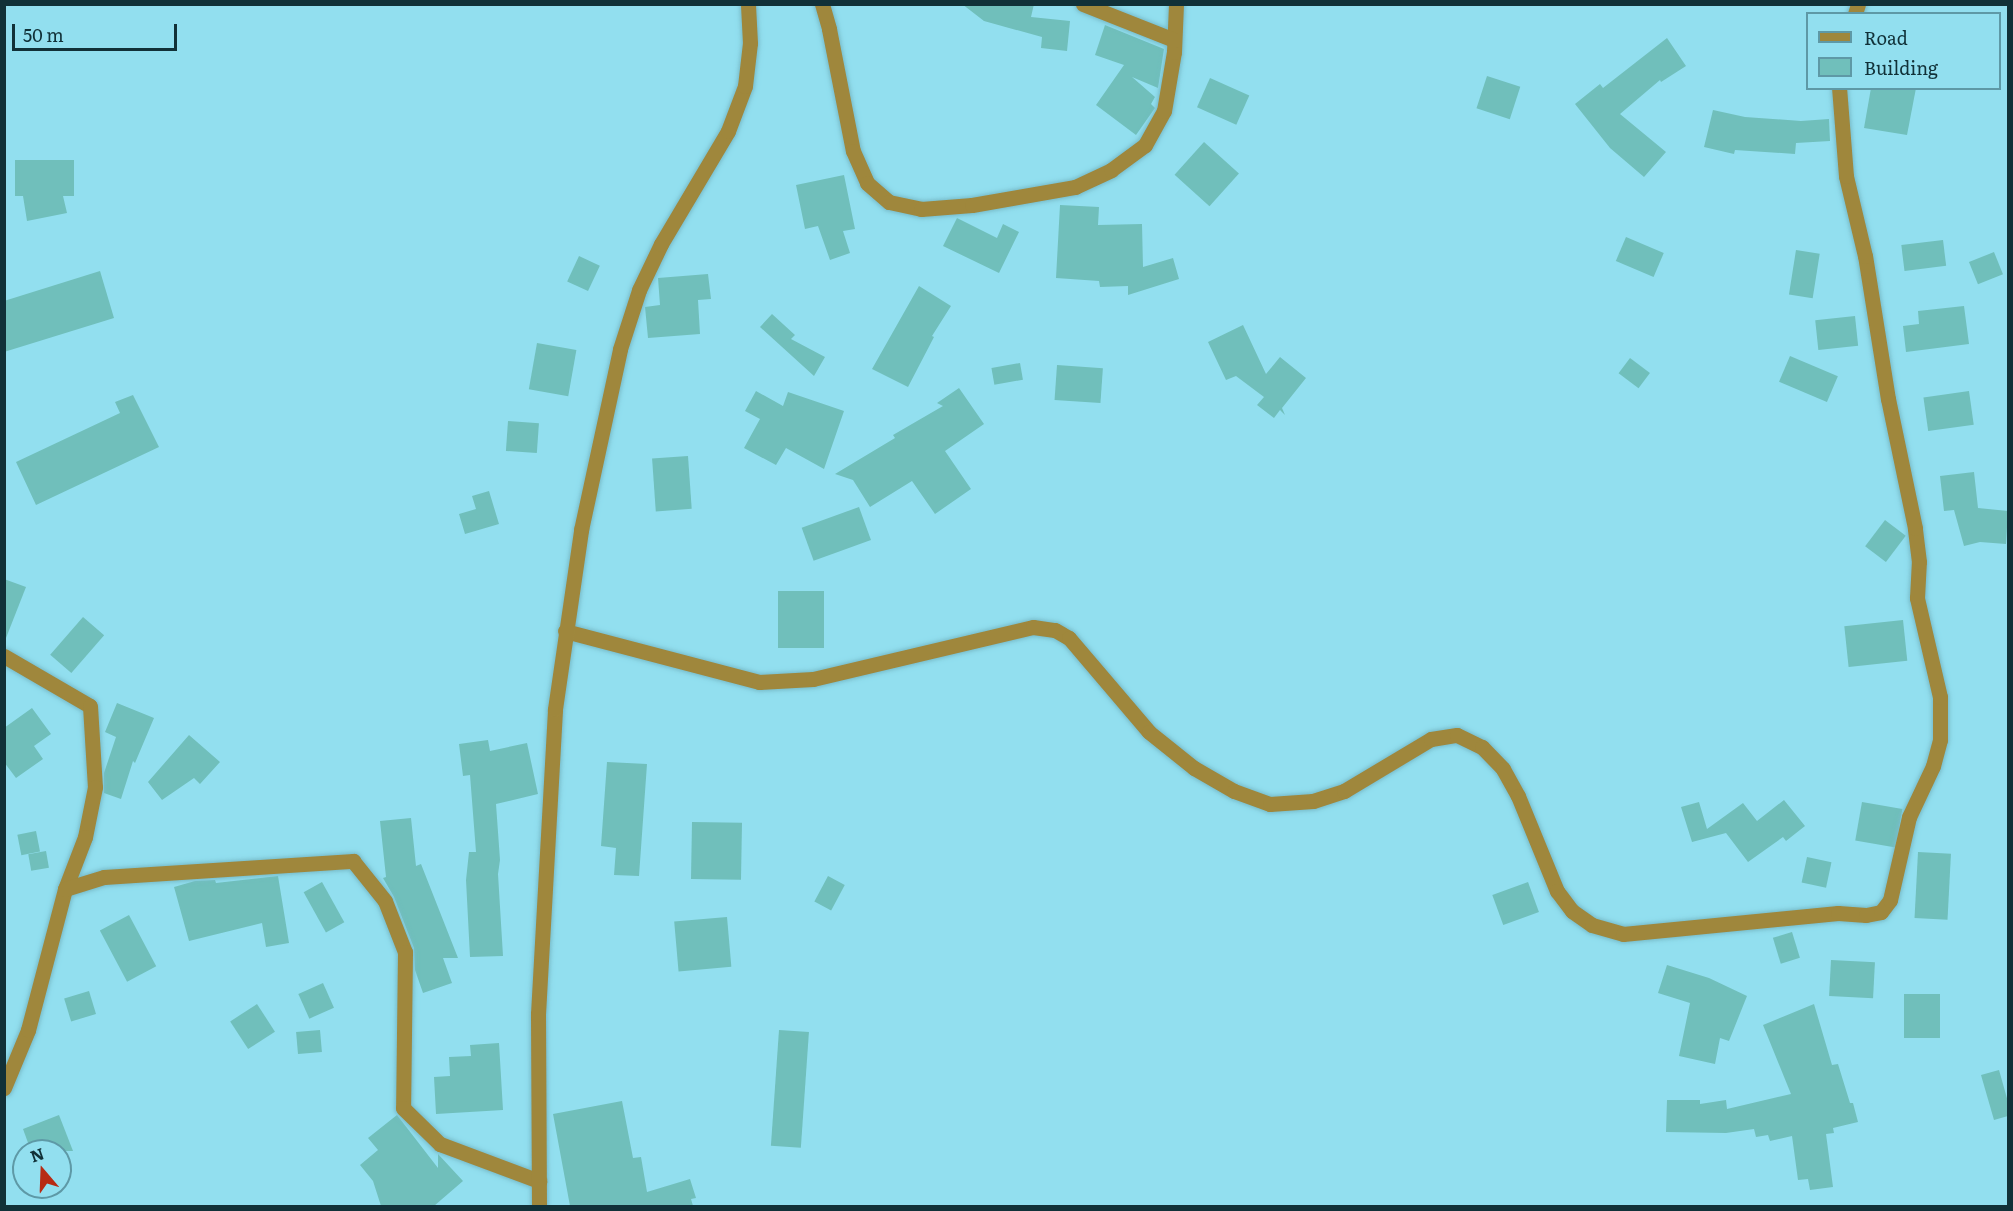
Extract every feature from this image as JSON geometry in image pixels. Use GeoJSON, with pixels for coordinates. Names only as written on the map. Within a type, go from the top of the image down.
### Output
{"type":"FeatureCollection","features":[{"type":"Feature","properties":{"kind":"street"},"geometry":{"type":"LineString","coordinates":[[539,1206],[538,1014],[555,709],[581,530],[620,349],[639,290],[661,244],[728,131],[745,86],[750,43],[748,4]]}},
{"type":"Feature","properties":{"kind":"street"},"geometry":{"type":"LineString","coordinates":[[822,4],[830,28],[853,151],[867,183],[889,202],[921,208],[972,205],[1075,187],[1111,170],[1145,145],[1164,111],[1174,40],[1176,4]]}},
{"type":"Feature","properties":{"kind":"street"},"geometry":{"type":"LineString","coordinates":[[1083,4],[1174,40]]}},
{"type":"Feature","properties":{"kind":"street"},"geometry":{"type":"LineString","coordinates":[[565,631],[759,682],[813,679],[1033,627],[1055,630],[1069,638],[1149,732],[1194,768],[1234,791],[1270,804],[1313,801],[1344,791],[1431,739],[1457,735],[1482,747],[1503,769],[1518,796],[1557,891],[1572,912],[1592,925],[1623,934],[1754,920],[1881,912],[1890,900],[1909,817],[1933,766],[1940,740],[1940,698],[1917,598],[1919,562],[1915,528],[1888,399],[1864,256],[1846,176],[1839,90]]}},
{"type":"Feature","properties":{"kind":"street"},"geometry":{"type":"LineString","coordinates":[[4,656],[90,706],[95,787],[85,837],[65,889],[28,1030],[4,1088]]}},
{"type":"Feature","properties":{"kind":"street"},"geometry":{"type":"LineString","coordinates":[[65,889],[104,877],[353,861],[385,901],[405,952],[403,1108],[440,1144],[539,1181]]}},
{"type":"Feature","properties":{"kind":"building"},"geometry":{"type":"Polygon","coordinates":[[[962,4],[1034,4],[1031,17],[1070,21],[1067,51],[1041,48],[1042,37],[984,21],[962,4]]]}},
{"type":"Feature","properties":{"kind":"building"},"geometry":{"type":"Polygon","coordinates":[[[1105,25],[1164,49],[1158,88],[1132,77],[1155,97],[1151,104],[1155,108],[1136,135],[1096,105],[1124,65],[1095,55],[1105,25]]]}},
{"type":"Feature","properties":{"kind":"building"},"geometry":{"type":"Polygon","coordinates":[[[1667,38],[1686,66],[1661,82],[1660,80],[1620,114],[1666,152],[1644,177],[1610,148],[1575,104],[1600,84],[1603,88],[1667,38]]]}},
{"type":"Feature","properties":{"kind":"building"},"geometry":{"type":"Polygon","coordinates":[[[1487,76],[1520,87],[1510,119],[1476,108],[1487,76]]]}},
{"type":"Feature","properties":{"kind":"building"},"geometry":{"type":"Polygon","coordinates":[[[1210,78],[1249,95],[1236,125],[1197,107],[1210,78]]]}},
{"type":"Feature","properties":{"kind":"building"},"geometry":{"type":"Polygon","coordinates":[[[1871,90],[1916,90],[1907,135],[1864,128],[1871,90]]]}},
{"type":"Feature","properties":{"kind":"building"},"geometry":{"type":"Polygon","coordinates":[[[1713,110],[1745,117],[1801,121],[1829,119],[1830,141],[1796,143],[1795,154],[1735,150],[1734,154],[1704,147],[1713,110]]]}},
{"type":"Feature","properties":{"kind":"building"},"geometry":{"type":"Polygon","coordinates":[[[1204,142],[1239,173],[1209,206],[1175,175],[1204,142]]]}},
{"type":"Feature","properties":{"kind":"building"},"geometry":{"type":"Polygon","coordinates":[[[15,160],[74,160],[74,196],[63,196],[67,213],[27,221],[23,196],[15,196],[15,160]]]}},
{"type":"Feature","properties":{"kind":"building"},"geometry":{"type":"Polygon","coordinates":[[[844,175],[855,229],[843,231],[850,253],[830,260],[818,226],[805,229],[796,185],[844,175]]]}},
{"type":"Feature","properties":{"kind":"building"},"geometry":{"type":"Polygon","coordinates":[[[1060,205],[1099,207],[1098,225],[1142,224],[1143,267],[1173,258],[1179,279],[1128,295],[1128,286],[1100,287],[1099,281],[1056,278],[1060,205]]]}},
{"type":"Feature","properties":{"kind":"building"},"geometry":{"type":"Polygon","coordinates":[[[957,218],[997,238],[1003,224],[1019,232],[999,273],[943,246],[957,218]]]}},
{"type":"Feature","properties":{"kind":"building"},"geometry":{"type":"Polygon","coordinates":[[[1626,237],[1664,253],[1654,277],[1616,261],[1626,237]]]}},
{"type":"Feature","properties":{"kind":"building"},"geometry":{"type":"Polygon","coordinates":[[[1943,240],[1946,266],[1904,271],[1901,245],[1943,240]]]}},
{"type":"Feature","properties":{"kind":"building"},"geometry":{"type":"Polygon","coordinates":[[[1796,250],[1820,254],[1813,298],[1789,294],[1796,250]]]}},
{"type":"Feature","properties":{"kind":"building"},"geometry":{"type":"Polygon","coordinates":[[[1994,252],[2003,274],[1978,284],[1969,262],[1994,252]]]}},
{"type":"Feature","properties":{"kind":"building"},"geometry":{"type":"Polygon","coordinates":[[[579,256],[600,266],[588,291],[567,281],[579,256]]]}},
{"type":"Feature","properties":{"kind":"building"},"geometry":{"type":"Polygon","coordinates":[[[100,271],[114,318],[4,352],[4,301],[100,271]]]}},
{"type":"Feature","properties":{"kind":"building"},"geometry":{"type":"Polygon","coordinates":[[[708,274],[711,299],[698,300],[700,334],[648,338],[645,307],[660,305],[658,278],[708,274]]]}},
{"type":"Feature","properties":{"kind":"building"},"geometry":{"type":"Polygon","coordinates":[[[919,286],[951,306],[932,336],[934,337],[908,387],[872,369],[919,286]]]}},
{"type":"Feature","properties":{"kind":"building"},"geometry":{"type":"Polygon","coordinates":[[[1964,306],[1969,344],[1906,352],[1903,326],[1919,324],[1918,311],[1964,306]]]}},
{"type":"Feature","properties":{"kind":"building"},"geometry":{"type":"Polygon","coordinates":[[[772,314],[795,335],[791,339],[825,357],[814,376],[760,327],[772,314]]]}},
{"type":"Feature","properties":{"kind":"building"},"geometry":{"type":"Polygon","coordinates":[[[1855,316],[1858,346],[1818,350],[1815,320],[1855,316]]]}},
{"type":"Feature","properties":{"kind":"building"},"geometry":{"type":"Polygon","coordinates":[[[1243,325],[1266,374],[1280,357],[1306,378],[1282,408],[1285,415],[1280,410],[1274,418],[1257,405],[1264,397],[1236,376],[1226,380],[1208,342],[1243,325]]]}},
{"type":"Feature","properties":{"kind":"building"},"geometry":{"type":"Polygon","coordinates":[[[537,343],[576,350],[568,396],[529,389],[537,343]]]}},
{"type":"Feature","properties":{"kind":"building"},"geometry":{"type":"Polygon","coordinates":[[[1790,356],[1838,376],[1827,402],[1779,382],[1790,356]]]}},
{"type":"Feature","properties":{"kind":"building"},"geometry":{"type":"Polygon","coordinates":[[[1630,358],[1650,373],[1639,388],[1619,373],[1630,358]]]}},
{"type":"Feature","properties":{"kind":"building"},"geometry":{"type":"Polygon","coordinates":[[[1020,363],[1023,380],[994,385],[991,368],[1020,363]]]}},
{"type":"Feature","properties":{"kind":"building"},"geometry":{"type":"Polygon","coordinates":[[[1057,365],[1103,368],[1100,403],[1055,400],[1057,365]]]}},
{"type":"Feature","properties":{"kind":"building"},"geometry":{"type":"Polygon","coordinates":[[[959,388],[984,424],[945,451],[971,489],[935,514],[912,481],[870,507],[853,480],[835,474],[895,438],[893,435],[943,406],[937,403],[959,388]]]}},
{"type":"Feature","properties":{"kind":"building"},"geometry":{"type":"Polygon","coordinates":[[[756,391],[783,406],[788,392],[844,411],[824,469],[786,448],[776,465],[744,448],[760,419],[745,411],[756,391]]]}},
{"type":"Feature","properties":{"kind":"building"},"geometry":{"type":"Polygon","coordinates":[[[1969,391],[1974,425],[1928,431],[1923,397],[1969,391]]]}},
{"type":"Feature","properties":{"kind":"building"},"geometry":{"type":"Polygon","coordinates":[[[133,395],[159,447],[36,505],[16,462],[120,413],[115,402],[133,395]]]}},
{"type":"Feature","properties":{"kind":"building"},"geometry":{"type":"Polygon","coordinates":[[[508,421],[539,423],[537,453],[506,451],[508,421]]]}},
{"type":"Feature","properties":{"kind":"building"},"geometry":{"type":"Polygon","coordinates":[[[688,456],[692,509],[656,511],[652,459],[688,456]]]}},
{"type":"Feature","properties":{"kind":"building"},"geometry":{"type":"Polygon","coordinates":[[[1974,472],[1978,508],[2008,511],[2006,544],[1980,542],[1964,546],[1954,510],[1944,511],[1940,476],[1974,472]]]}},
{"type":"Feature","properties":{"kind":"building"},"geometry":{"type":"Polygon","coordinates":[[[489,491],[499,524],[465,534],[459,514],[476,509],[472,496],[489,491]]]}},
{"type":"Feature","properties":{"kind":"building"},"geometry":{"type":"Polygon","coordinates":[[[859,507],[871,540],[814,561],[802,528],[859,507]]]}},
{"type":"Feature","properties":{"kind":"building"},"geometry":{"type":"Polygon","coordinates":[[[1885,520],[1906,536],[1886,562],[1865,546],[1885,520]]]}},
{"type":"Feature","properties":{"kind":"building"},"geometry":{"type":"Polygon","coordinates":[[[4,579],[26,587],[6,638],[4,638],[4,579]]]}},
{"type":"Feature","properties":{"kind":"building"},"geometry":{"type":"Polygon","coordinates":[[[778,591],[824,591],[824,648],[778,648],[778,591]]]}},
{"type":"Feature","properties":{"kind":"building"},"geometry":{"type":"Polygon","coordinates":[[[83,617],[104,635],[71,673],[50,655],[83,617]]]}},
{"type":"Feature","properties":{"kind":"building"},"geometry":{"type":"Polygon","coordinates":[[[1903,620],[1907,661],[1849,667],[1844,626],[1903,620]]]}},
{"type":"Feature","properties":{"kind":"building"},"geometry":{"type":"Polygon","coordinates":[[[117,703],[154,718],[135,763],[133,761],[121,799],[104,793],[104,773],[116,737],[105,732],[117,703]]]}},
{"type":"Feature","properties":{"kind":"building"},"geometry":{"type":"Polygon","coordinates":[[[32,708],[51,734],[34,746],[43,759],[16,778],[4,762],[4,728],[32,708]]]}},
{"type":"Feature","properties":{"kind":"building"},"geometry":{"type":"Polygon","coordinates":[[[189,735],[220,762],[200,784],[194,778],[162,800],[148,782],[189,735]]]}},
{"type":"Feature","properties":{"kind":"building"},"geometry":{"type":"Polygon","coordinates":[[[488,740],[490,751],[527,743],[538,794],[496,804],[503,956],[470,957],[466,880],[469,852],[476,852],[470,775],[463,776],[459,744],[488,740]]]}},
{"type":"Feature","properties":{"kind":"building"},"geometry":{"type":"Polygon","coordinates":[[[607,762],[647,764],[639,876],[614,875],[616,848],[601,846],[607,762]]]}},
{"type":"Feature","properties":{"kind":"building"},"geometry":{"type":"Polygon","coordinates":[[[1784,800],[1805,826],[1786,841],[1783,837],[1748,862],[1726,833],[1692,842],[1681,807],[1699,802],[1707,829],[1743,803],[1757,821],[1784,800]]]}},
{"type":"Feature","properties":{"kind":"building"},"geometry":{"type":"Polygon","coordinates":[[[1862,802],[1902,809],[1896,848],[1855,840],[1862,802]]]}},
{"type":"Feature","properties":{"kind":"building"},"geometry":{"type":"Polygon","coordinates":[[[411,818],[416,866],[421,864],[458,958],[443,958],[452,983],[423,993],[415,970],[414,948],[394,897],[383,878],[386,877],[380,821],[411,818]]]}},
{"type":"Feature","properties":{"kind":"building"},"geometry":{"type":"Polygon","coordinates":[[[692,822],[742,823],[741,880],[691,879],[692,822]]]}},
{"type":"Feature","properties":{"kind":"building"},"geometry":{"type":"Polygon","coordinates":[[[36,831],[40,852],[21,855],[17,835],[36,831]]]}},
{"type":"Feature","properties":{"kind":"building"},"geometry":{"type":"Polygon","coordinates":[[[46,851],[49,868],[31,871],[28,854],[46,851]]]}},
{"type":"Feature","properties":{"kind":"building"},"geometry":{"type":"Polygon","coordinates":[[[1918,852],[1951,854],[1948,920],[1915,918],[1918,852]]]}},
{"type":"Feature","properties":{"kind":"building"},"geometry":{"type":"Polygon","coordinates":[[[1807,857],[1831,862],[1826,888],[1802,882],[1807,857]]]}},
{"type":"Feature","properties":{"kind":"building"},"geometry":{"type":"Polygon","coordinates":[[[278,876],[289,943],[266,947],[262,923],[189,941],[174,887],[195,881],[215,880],[216,883],[278,876]]]}},
{"type":"Feature","properties":{"kind":"building"},"geometry":{"type":"Polygon","coordinates":[[[828,876],[845,885],[831,911],[814,902],[828,876]]]}},
{"type":"Feature","properties":{"kind":"building"},"geometry":{"type":"Polygon","coordinates":[[[322,882],[344,922],[326,932],[304,892],[322,882]]]}},
{"type":"Feature","properties":{"kind":"building"},"geometry":{"type":"Polygon","coordinates":[[[1528,882],[1539,912],[1503,925],[1492,895],[1528,882]]]}},
{"type":"Feature","properties":{"kind":"building"},"geometry":{"type":"Polygon","coordinates":[[[129,915],[156,966],[127,982],[100,930],[129,915]]]}},
{"type":"Feature","properties":{"kind":"building"},"geometry":{"type":"Polygon","coordinates":[[[727,917],[731,967],[679,971],[674,922],[727,917]]]}},
{"type":"Feature","properties":{"kind":"building"},"geometry":{"type":"Polygon","coordinates":[[[1792,932],[1800,958],[1781,964],[1773,938],[1792,932]]]}},
{"type":"Feature","properties":{"kind":"building"},"geometry":{"type":"Polygon","coordinates":[[[1831,960],[1875,962],[1873,998],[1829,996],[1831,960]]]}},
{"type":"Feature","properties":{"kind":"building"},"geometry":{"type":"Polygon","coordinates":[[[1667,965],[1709,978],[1747,996],[1729,1041],[1720,1038],[1715,1064],[1679,1056],[1690,1003],[1658,993],[1667,965]]]}},
{"type":"Feature","properties":{"kind":"building"},"geometry":{"type":"Polygon","coordinates":[[[323,983],[334,1008],[309,1019],[298,994],[323,983]]]}},
{"type":"Feature","properties":{"kind":"building"},"geometry":{"type":"Polygon","coordinates":[[[89,991],[96,1014],[71,1022],[64,999],[89,991]]]}},
{"type":"Feature","properties":{"kind":"building"},"geometry":{"type":"Polygon","coordinates":[[[1904,994],[1940,994],[1940,1038],[1904,1038],[1904,994]]]}},
{"type":"Feature","properties":{"kind":"building"},"geometry":{"type":"Polygon","coordinates":[[[257,1004],[275,1032],[248,1049],[230,1021],[257,1004]]]}},
{"type":"Feature","properties":{"kind":"building"},"geometry":{"type":"Polygon","coordinates":[[[1814,1004],[1832,1065],[1838,1064],[1858,1122],[1833,1128],[1834,1133],[1826,1134],[1833,1187],[1810,1190],[1808,1179],[1798,1180],[1792,1136],[1770,1141],[1768,1135],[1756,1137],[1754,1129],[1726,1133],[1666,1132],[1667,1100],[1700,1100],[1700,1104],[1726,1100],[1727,1109],[1791,1094],[1763,1025],[1814,1004]]]}},
{"type":"Feature","properties":{"kind":"building"},"geometry":{"type":"Polygon","coordinates":[[[320,1030],[322,1052],[298,1054],[296,1032],[320,1030]]]}},
{"type":"Feature","properties":{"kind":"building"},"geometry":{"type":"Polygon","coordinates":[[[779,1030],[809,1032],[801,1148],[771,1146],[779,1030]]]}},
{"type":"Feature","properties":{"kind":"building"},"geometry":{"type":"Polygon","coordinates":[[[499,1043],[503,1110],[436,1114],[434,1077],[450,1076],[449,1057],[471,1056],[470,1045],[499,1043]]]}},
{"type":"Feature","properties":{"kind":"building"},"geometry":{"type":"Polygon","coordinates":[[[1999,1070],[2008,1102],[2008,1116],[1994,1120],[1981,1075],[1999,1070]]]}},
{"type":"Feature","properties":{"kind":"building"},"geometry":{"type":"Polygon","coordinates":[[[622,1101],[633,1158],[641,1157],[647,1192],[690,1179],[696,1198],[691,1199],[693,1206],[570,1206],[553,1114],[622,1101]]]}},
{"type":"Feature","properties":{"kind":"building"},"geometry":{"type":"Polygon","coordinates":[[[59,1115],[68,1139],[27,1139],[23,1129],[59,1115]]]}},
{"type":"Feature","properties":{"kind":"building"},"geometry":{"type":"Polygon","coordinates":[[[397,1115],[438,1168],[438,1154],[463,1181],[434,1206],[381,1206],[373,1181],[360,1165],[378,1150],[368,1138],[397,1115]]]}}]}
